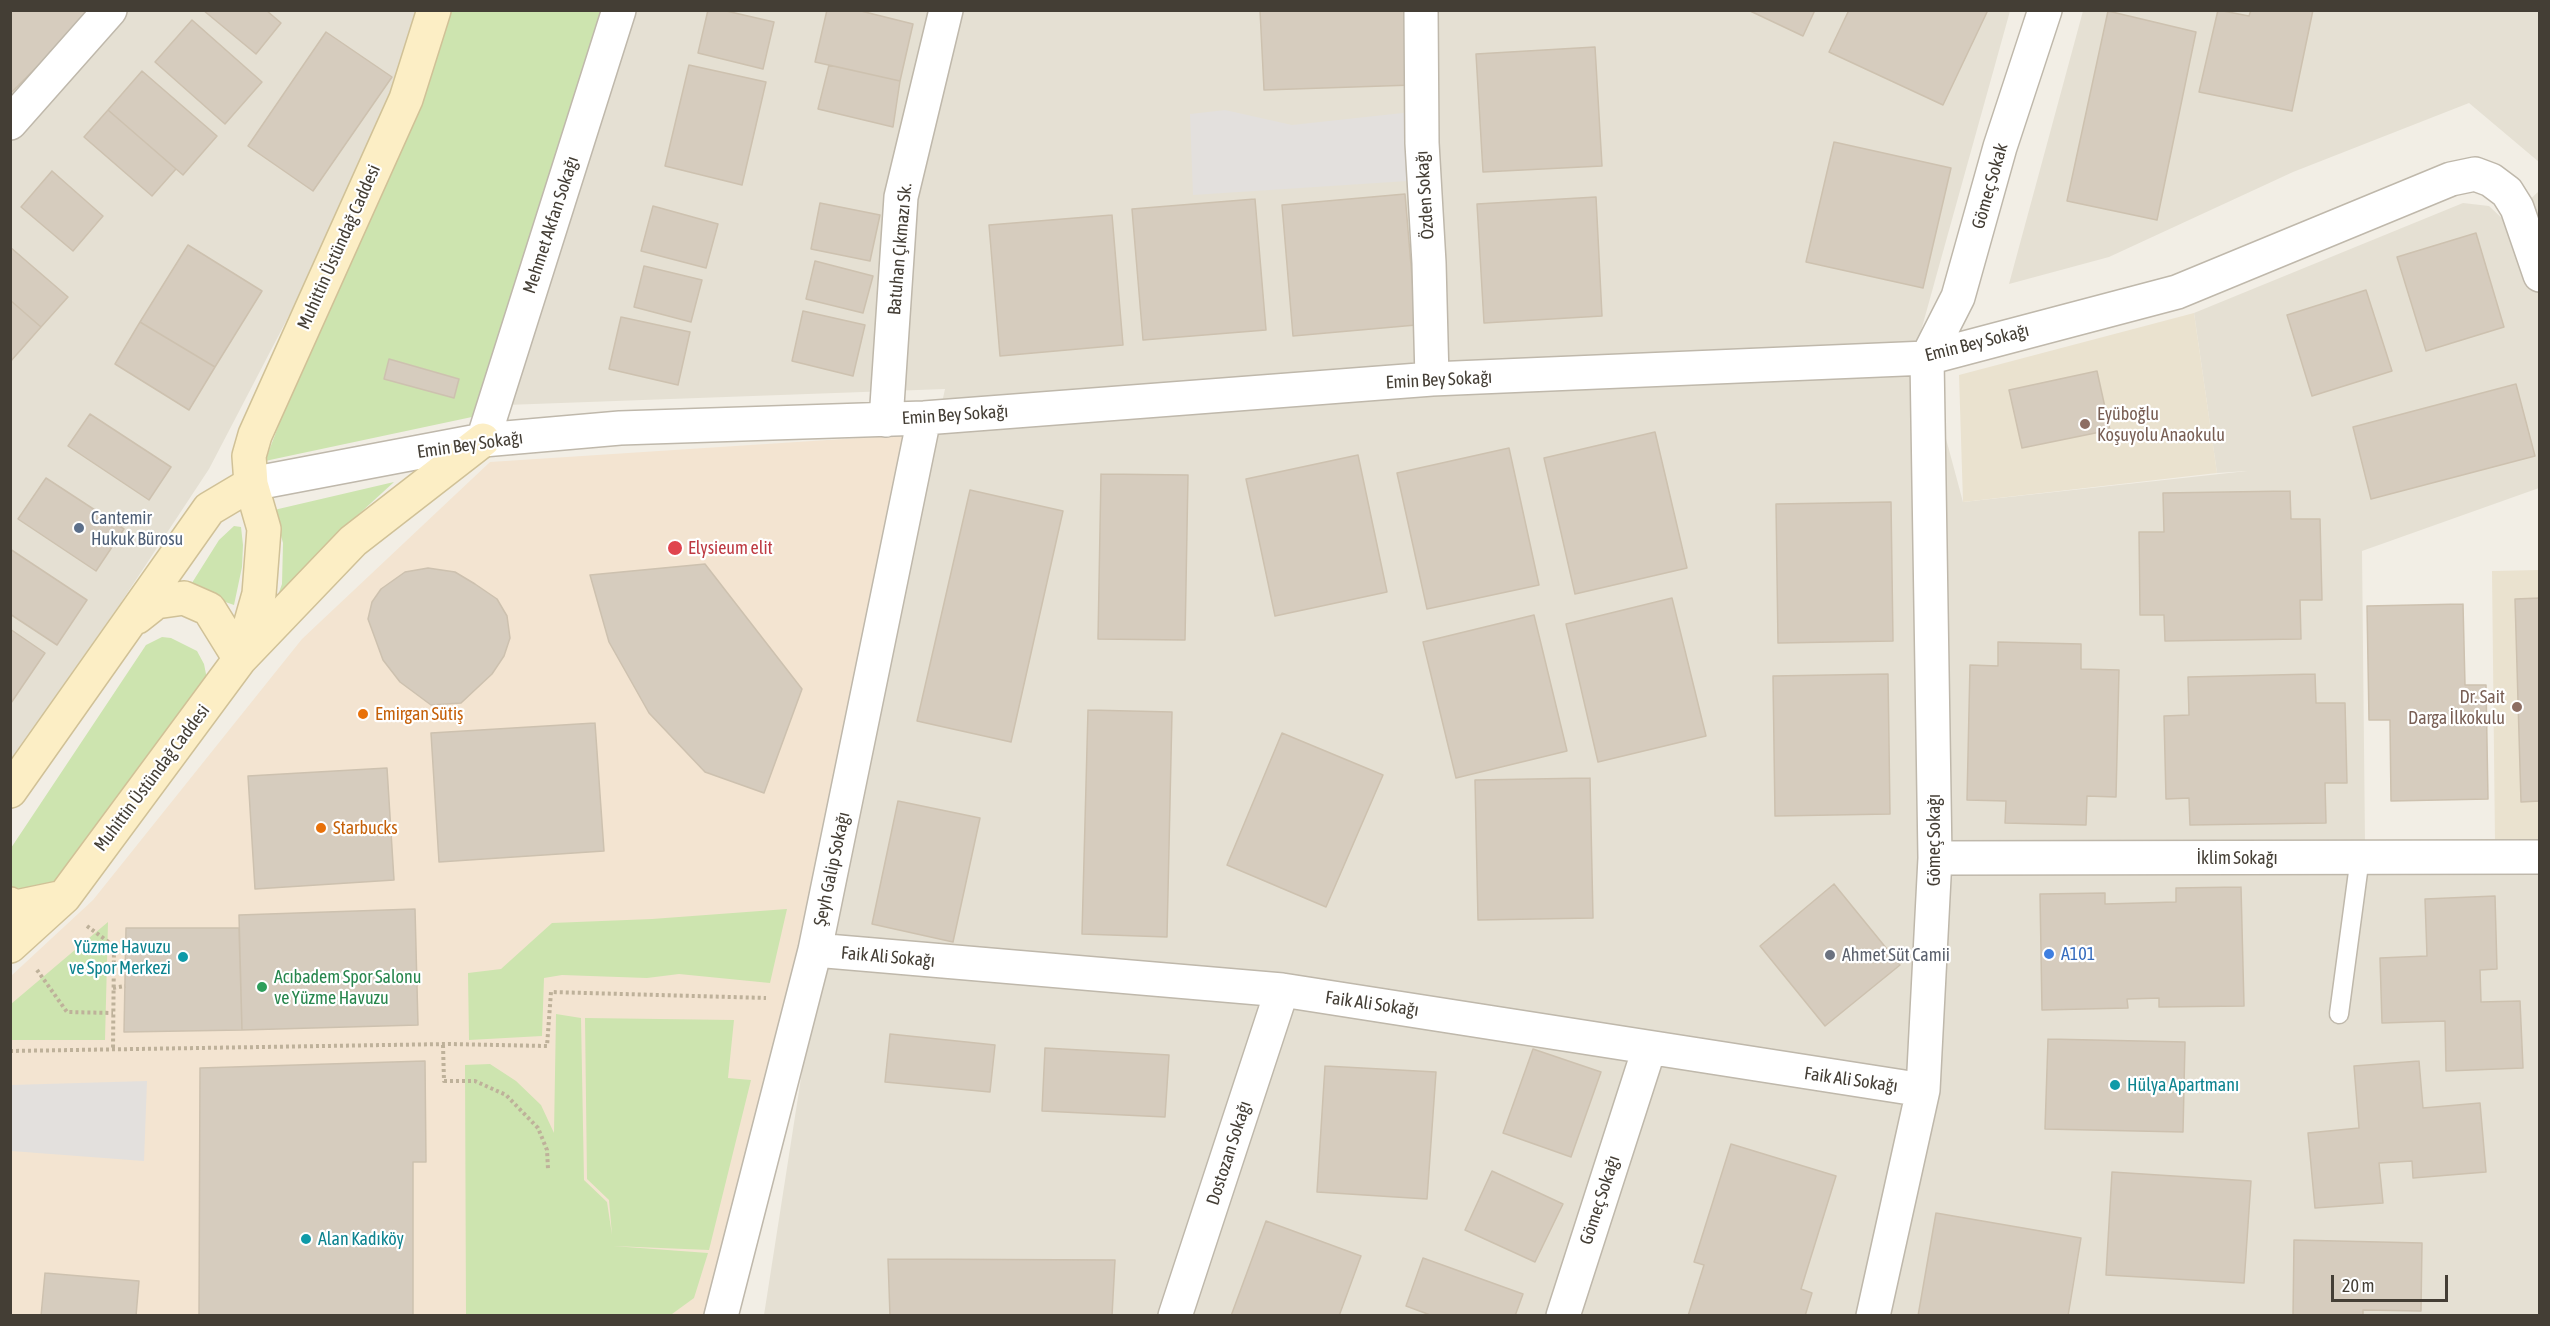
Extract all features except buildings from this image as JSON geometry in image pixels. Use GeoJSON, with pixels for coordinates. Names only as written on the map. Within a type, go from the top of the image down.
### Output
{"type":"FeatureCollection","features":[{"type":"Feature","properties":{"kind":"street"},"geometry":{"type":"LineString","coordinates":[[10,123],[110,10]]}},
{"type":"Feature","properties":{"kind":"street","name":"Muhittin Üstündağ Caddesi"},"geometry":{"type":"LineString","coordinates":[[240,659],[259,594],[264,529],[251,483],[249,456],[255,435],[406,99],[434,10]]}},
{"type":"Feature","properties":{"kind":"street","name":"Mehmet Akfan Sokağı"},"geometry":{"type":"LineString","coordinates":[[483,440],[619,10]]}},
{"type":"Feature","properties":{"kind":"street","name":"Batuhan Çıkmazı Sk."},"geometry":{"type":"LineString","coordinates":[[886,420],[901,197],[946,10]]}},
{"type":"Feature","properties":{"kind":"street","name":"Özden Sokağı"},"geometry":{"type":"LineString","coordinates":[[1422,10],[1422,143],[1429,263],[1432,379]]}},
{"type":"Feature","properties":{"kind":"street","name":"Gömeç Sokak"},"geometry":{"type":"LineString","coordinates":[[1927,358],[1958,297],[2000,147],[2046,10]]}},
{"type":"Feature","properties":{"kind":"street","name":"Emin Bey Sokağı"},"geometry":{"type":"LineString","coordinates":[[251,483],[483,440],[620,428],[924,418],[1432,379],[1927,358],[2177,292],[2451,179],[2475,174],[2491,180],[2507,192],[2517,208],[2540,275]]}},
{"type":"Feature","properties":{"kind":"street","name":"Gömeç Sokağı"},"geometry":{"type":"LineString","coordinates":[[1873,1316],[1923,1090],[1935,858],[1927,358]]}},
{"type":"Feature","properties":{"kind":"street","name":"Şeyh Galip Sokağı"},"geometry":{"type":"LineString","coordinates":[[721,1316],[815,950],[924,418]]}},
{"type":"Feature","properties":{"kind":"street","name":"Muhittin Üstündağ Caddesi"},"geometry":{"type":"LineString","coordinates":[[10,946],[64,897],[240,659],[353,541],[483,440]]}},
{"type":"Feature","properties":{"kind":"street"},"geometry":{"type":"LineString","coordinates":[[10,791],[133,620],[209,509],[251,483]]}},
{"type":"Feature","properties":{"kind":"street"},"geometry":{"type":"LineString","coordinates":[[133,620],[156,602],[184,598],[210,609],[240,659]]}},
{"type":"Feature","properties":{"kind":"street","name":"İklim Sokağı"},"geometry":{"type":"LineString","coordinates":[[1935,858],[2540,857]]}},
{"type":"Feature","properties":{"kind":"street"},"geometry":{"type":"LineString","coordinates":[[10,904],[16,907],[64,897]]}},
{"type":"Feature","properties":{"kind":"street","name":"Faik Ali Sokağı"},"geometry":{"type":"LineString","coordinates":[[815,950],[1282,990],[1923,1090]]}},
{"type":"Feature","properties":{"kind":"street","name":"Dostozan Sokağı"},"geometry":{"type":"LineString","coordinates":[[1175,1316],[1282,990]]}},
{"type":"Feature","properties":{"kind":"street","name":"Gömeç Sokağı"},"geometry":{"type":"LineString","coordinates":[[1563,1316],[1649,1049]]}},
{"type":"Feature","properties":{"kind":"lane"},"geometry":{"type":"LineString","coordinates":[[2339,1014],[2360,857]]}},
{"type":"Feature","properties":{"kind":"path"},"geometry":{"type":"LineString","coordinates":[[84,923],[114,946],[113,1050]]}},
{"type":"Feature","properties":{"kind":"path"},"geometry":{"type":"LineString","coordinates":[[36,968],[67,1012],[113,1013]]}},
{"type":"Feature","properties":{"kind":"path"},"geometry":{"type":"LineString","coordinates":[[113,988],[125,986]]}},
{"type":"Feature","properties":{"kind":"path"},"geometry":{"type":"LineString","coordinates":[[10,1051],[443,1045],[547,1046],[551,992],[778,998]]}},
{"type":"Feature","properties":{"kind":"path"},"geometry":{"type":"LineString","coordinates":[[443,1045],[444,1081],[475,1082],[506,1095],[538,1128],[547,1150],[548,1169]]}},
{"type":"Feature","properties":{"kind":"shaded area"},"geometry":{"type":"Polygon","coordinates":[[[11,11],[433,11],[407,89],[209,469],[120,604],[11,760],[11,11]]]}},
{"type":"Feature","properties":{"kind":"shaded area"},"geometry":{"type":"Polygon","coordinates":[[[631,11],[2010,11],[1919,338],[1963,502],[2247,471],[2217,473],[2194,313],[2463,203],[2489,206],[2506,222],[2539,191],[2539,488],[2362,551],[2365,843],[2539,843],[2539,1315],[764,1315],[816,982],[945,389],[506,405],[631,11]]]}},
{"type":"Feature","properties":{"kind":"shaded area"},"geometry":{"type":"Polygon","coordinates":[[[2083,11],[2539,11],[2539,162],[2469,103],[2293,172],[2109,257],[2009,284],[2083,11]]]}},
{"type":"Feature","properties":{"kind":"shaded area"},"geometry":{"type":"Polygon","coordinates":[[[1225,110],[1292,125],[1421,111],[1423,180],[1193,195],[1190,114],[1225,110]]]}},
{"type":"Feature","properties":{"kind":"shaded area","name":"Eyüboğlu Koşuyolu Anaokulu"},"geometry":{"type":"Polygon","coordinates":[[[2194,313],[2217,473],[1963,502],[1959,375],[2194,313]]]}},
{"type":"Feature","properties":{"kind":"shaded area"},"geometry":{"type":"Polygon","coordinates":[[[935,433],[729,1315],[11,1316],[11,976],[93,900],[302,639],[490,462],[935,433]]]}},
{"type":"Feature","properties":{"kind":"shaded area","name":"Dr. Sait Darga İlkokulu"},"geometry":{"type":"Polygon","coordinates":[[[2539,570],[2539,843],[2495,843],[2492,571],[2539,570]]]}},
{"type":"Feature","properties":{"kind":"shaded area"},"geometry":{"type":"Polygon","coordinates":[[[147,1081],[144,1161],[11,1151],[11,1085],[147,1081]]]}},
{"type":"Feature","properties":{"kind":"green space"},"geometry":{"type":"Polygon","coordinates":[[[434,11],[606,11],[486,414],[265,461],[407,89],[434,11]]]}},
{"type":"Feature","properties":{"kind":"green space"},"geometry":{"type":"Polygon","coordinates":[[[394,482],[324,546],[272,612],[282,584],[283,543],[274,510],[394,482]]]}},
{"type":"Feature","properties":{"kind":"green space"},"geometry":{"type":"Polygon","coordinates":[[[234,526],[241,527],[243,545],[242,567],[234,605],[205,595],[190,586],[219,540],[234,526]]]}},
{"type":"Feature","properties":{"kind":"green space"},"geometry":{"type":"Polygon","coordinates":[[[162,637],[171,638],[197,651],[204,664],[207,679],[56,883],[31,889],[11,888],[11,848],[146,645],[162,637]]]}},
{"type":"Feature","properties":{"kind":"green space"},"geometry":{"type":"Polygon","coordinates":[[[787,909],[770,983],[679,974],[647,978],[562,975],[544,978],[542,1036],[469,1040],[468,973],[501,969],[552,923],[652,919],[787,909]]]}},
{"type":"Feature","properties":{"kind":"green space"},"geometry":{"type":"Polygon","coordinates":[[[108,922],[105,1040],[11,1040],[11,1004],[108,922]]]}},
{"type":"Feature","properties":{"kind":"green space"},"geometry":{"type":"Polygon","coordinates":[[[556,1014],[581,1018],[584,1180],[607,1202],[612,1235],[609,1200],[587,1179],[585,1018],[734,1020],[728,1078],[751,1080],[709,1250],[613,1246],[708,1253],[694,1298],[672,1314],[466,1315],[465,1065],[490,1064],[516,1081],[541,1105],[554,1133],[556,1014]]]}},
{"type":"Feature","properties":{"kind":"place","name":"Eyüboğlu Koşuyolu Anaokulu"},"geometry":{"type":"Point","coordinates":[2085,424]}},
{"type":"Feature","properties":{"kind":"place","name":"Cantemir Hukuk Bürosu"},"geometry":{"type":"Point","coordinates":[79,528]}},
{"type":"Feature","properties":{"kind":"place","name":"Elysieum elit"},"geometry":{"type":"Point","coordinates":[675,548]}},
{"type":"Feature","properties":{"kind":"place","name":"Dr. Sait Darga İlkokulu"},"geometry":{"type":"Point","coordinates":[2517,707]}},
{"type":"Feature","properties":{"kind":"place","name":"Emirgan Sütiş"},"geometry":{"type":"Point","coordinates":[363,714]}},
{"type":"Feature","properties":{"kind":"place","name":"Starbucks"},"geometry":{"type":"Point","coordinates":[321,828]}},
{"type":"Feature","properties":{"kind":"place","name":"A101"},"geometry":{"type":"Point","coordinates":[2049,954]}},
{"type":"Feature","properties":{"kind":"place","name":"Ahmet Süt Camii"},"geometry":{"type":"Point","coordinates":[1830,955]}},
{"type":"Feature","properties":{"kind":"place","name":"Yüzme Havuzu ve Spor Merkezi"},"geometry":{"type":"Point","coordinates":[183,957]}},
{"type":"Feature","properties":{"kind":"place","name":"Acıbadem Spor Salonu ve Yüzme Havuzu"},"geometry":{"type":"Point","coordinates":[262,987]}},
{"type":"Feature","properties":{"kind":"place","name":"Hülya Apartmanı"},"geometry":{"type":"Point","coordinates":[2115,1085]}},
{"type":"Feature","properties":{"kind":"place","name":"Alan Kadıköy"},"geometry":{"type":"Point","coordinates":[306,1239]}}]}
